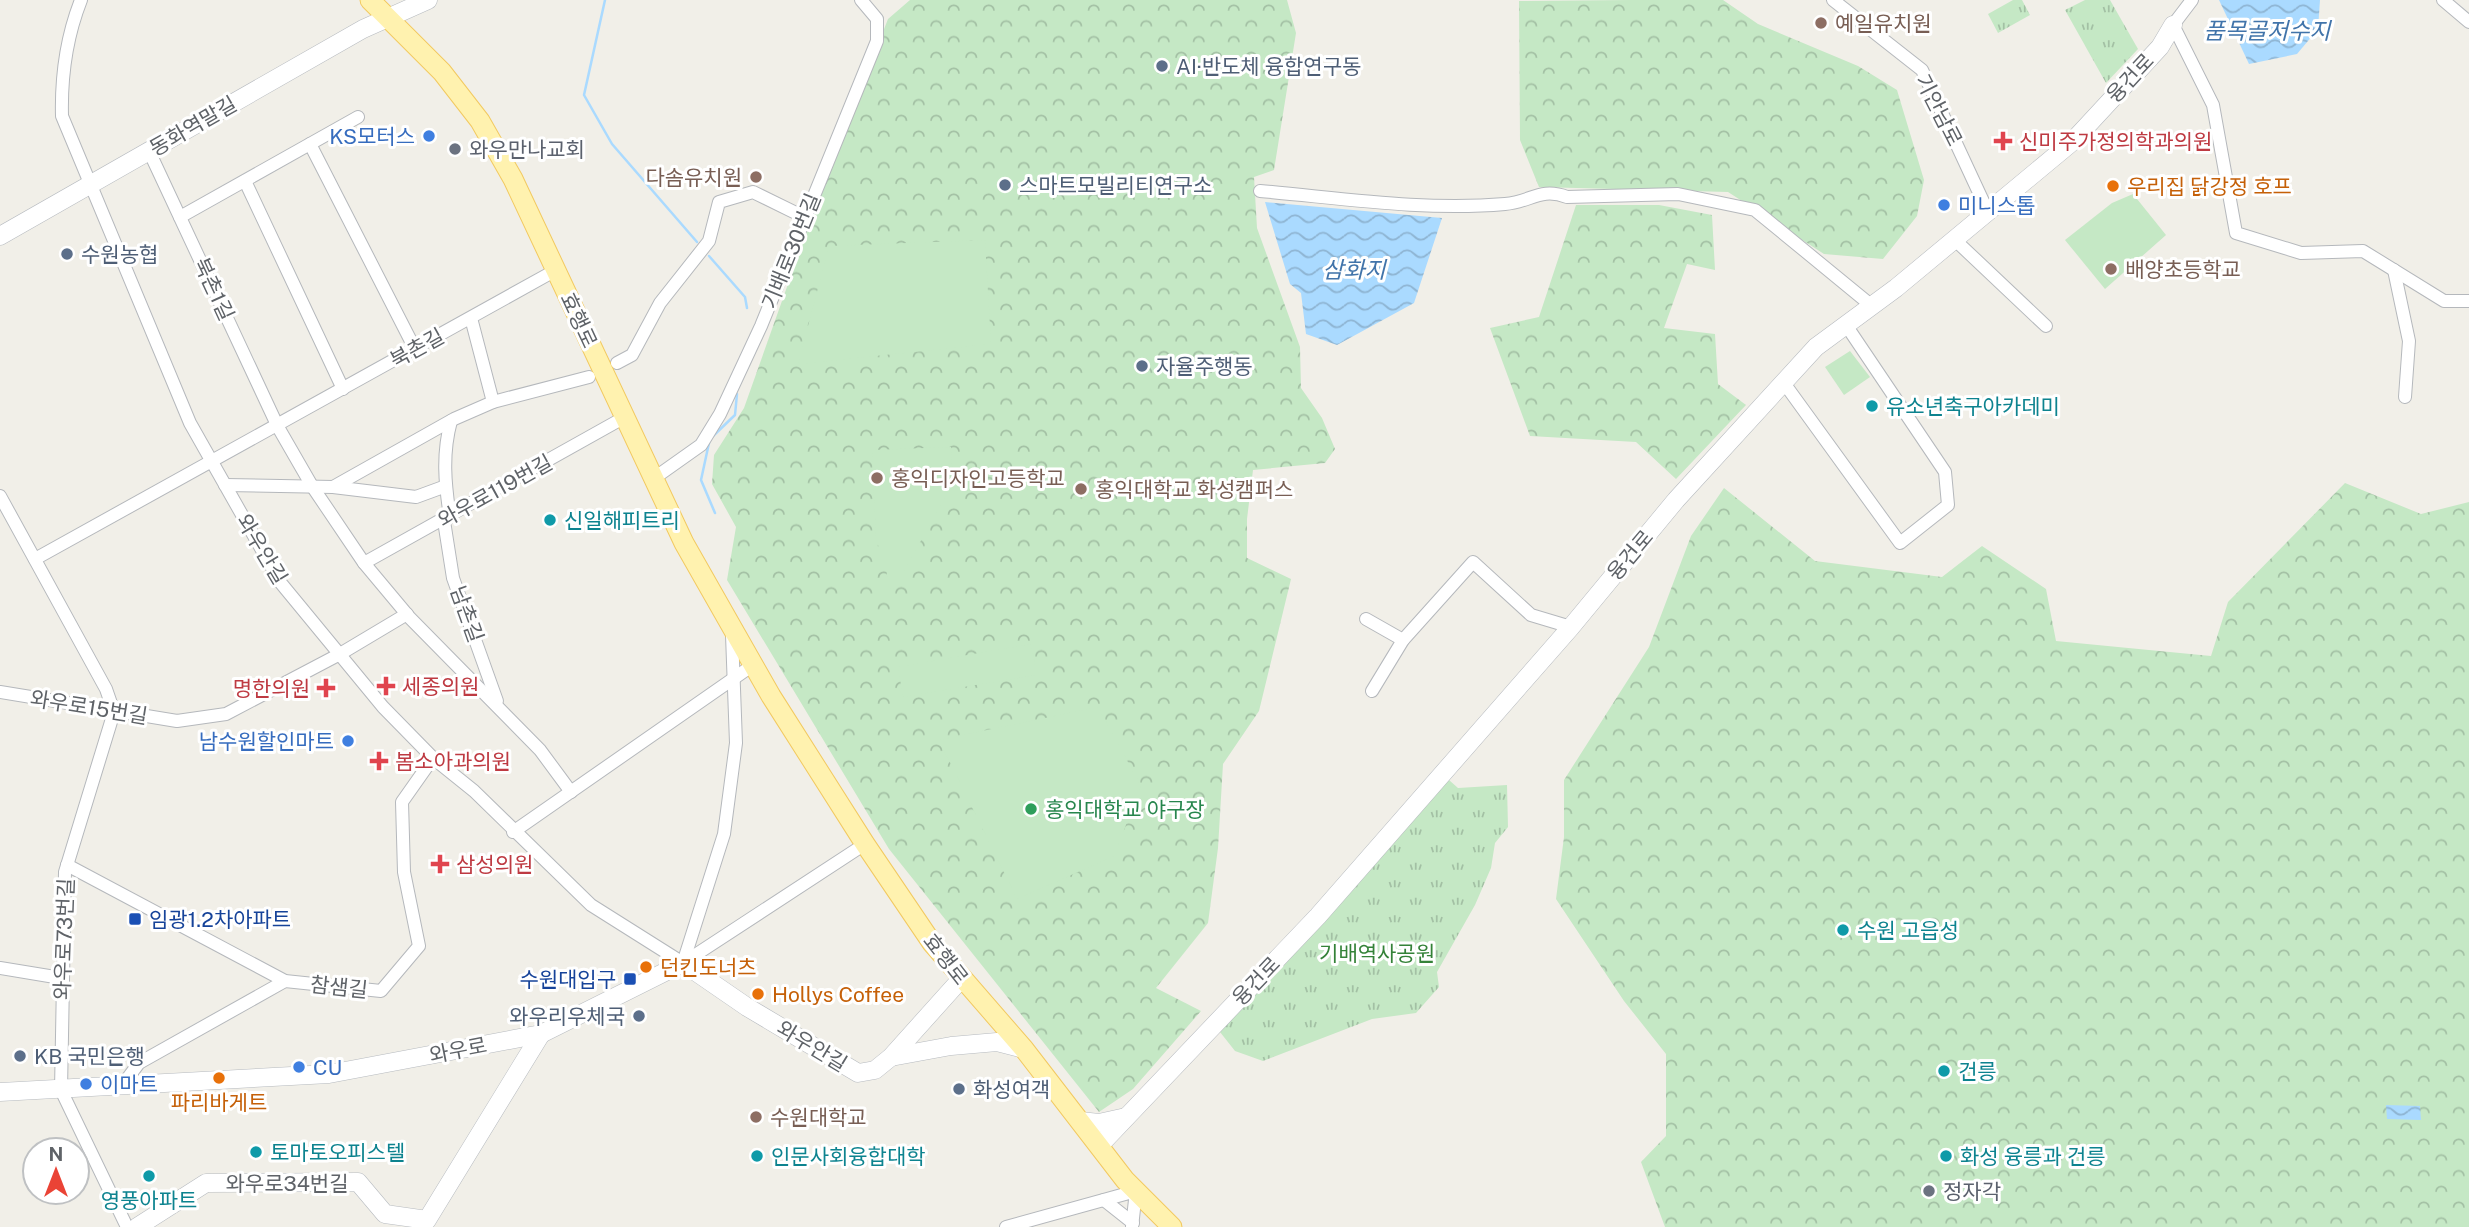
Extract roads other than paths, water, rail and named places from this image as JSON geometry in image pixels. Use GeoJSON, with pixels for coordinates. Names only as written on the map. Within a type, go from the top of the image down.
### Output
{"type":"FeatureCollection","features":[{"type":"Feature","properties":{"kind":"main road","name":"효행로"},"geometry":{"type":"LineString","coordinates":[[370,0],[442,72],[480,121],[513,179],[684,543],[753,665],[865,844],[932,943],[1024,1049],[1136,1191],[1172,1227]]}},
{"type":"Feature","properties":{"kind":"street","name":"와우안길"},"geometry":{"type":"LineString","coordinates":[[80,0],[69,30],[61,83],[62,116],[190,423],[280,582],[383,707],[433,758],[474,791],[590,905],[747,1007],[858,1073],[875,1070],[891,1057],[961,979]]}},
{"type":"Feature","properties":{"kind":"street","name":"동화역말길"},"geometry":{"type":"LineString","coordinates":[[0,236],[387,17],[428,0]]}},
{"type":"Feature","properties":{"kind":"street","name":"기배로30번길"},"geometry":{"type":"LineString","coordinates":[[653,479],[701,445],[720,414],[761,326],[877,41],[877,19],[861,0]]}},
{"type":"Feature","properties":{"kind":"street","name":"기안남로"},"geometry":{"type":"LineString","coordinates":[[1833,0],[1922,70],[1988,212]]}},
{"type":"Feature","properties":{"kind":"street","name":"융건로"},"geometry":{"type":"LineString","coordinates":[[1100,1144],[1318,916],[1571,627],[1676,500],[1816,347],[1955,240],[2072,142],[2160,47],[2192,0]]}},
{"type":"Feature","properties":{"kind":"street"},"geometry":{"type":"LineString","coordinates":[[2443,0],[2469,22]]}},
{"type":"Feature","properties":{"kind":"street"},"geometry":{"type":"LineString","coordinates":[[2173,25],[2213,105],[2236,233],[2301,253],[2364,251],[2444,301],[2469,301]]}},
{"type":"Feature","properties":{"kind":"street"},"geometry":{"type":"LineString","coordinates":[[180,218],[358,117]]}},
{"type":"Feature","properties":{"kind":"street"},"geometry":{"type":"LineString","coordinates":[[310,144],[415,349]]}},
{"type":"Feature","properties":{"kind":"street","name":"북촌1길"},"geometry":{"type":"LineString","coordinates":[[149,151],[278,427]]}},
{"type":"Feature","properties":{"kind":"street"},"geometry":{"type":"LineString","coordinates":[[245,181],[343,389]]}},
{"type":"Feature","properties":{"kind":"street"},"geometry":{"type":"LineString","coordinates":[[1260,191],[1440,208],[1510,204],[1552,191],[1567,197],[1678,194],[1755,210],[1872,306]]}},
{"type":"Feature","properties":{"kind":"street"},"geometry":{"type":"LineString","coordinates":[[617,363],[632,355],[660,303],[709,241],[719,202],[753,192],[804,217]]}},
{"type":"Feature","properties":{"kind":"street"},"geometry":{"type":"LineString","coordinates":[[1955,240],[2046,326]]}},
{"type":"Feature","properties":{"kind":"street","name":"북촌길"},"geometry":{"type":"LineString","coordinates":[[34,559],[211,460],[278,427],[556,270]]}},
{"type":"Feature","properties":{"kind":"street"},"geometry":{"type":"LineString","coordinates":[[2394,270],[2409,341],[2405,397]]}},
{"type":"Feature","properties":{"kind":"street"},"geometry":{"type":"LineString","coordinates":[[471,318],[493,402]]}},
{"type":"Feature","properties":{"kind":"street"},"geometry":{"type":"LineString","coordinates":[[1784,383],[1900,543],[1948,505],[1945,472],[1846,325]]}},
{"type":"Feature","properties":{"kind":"street"},"geometry":{"type":"LineString","coordinates":[[333,487],[451,421],[493,402],[589,377]]}},
{"type":"Feature","properties":{"kind":"street","name":"와우로119번길"},"geometry":{"type":"LineString","coordinates":[[364,563],[447,519],[625,417]]}},
{"type":"Feature","properties":{"kind":"street","name":"남촌길"},"geometry":{"type":"LineString","coordinates":[[451,421],[445,443],[447,519],[453,578],[498,705]]}},
{"type":"Feature","properties":{"kind":"street"},"geometry":{"type":"LineString","coordinates":[[278,427],[312,486],[364,563],[407,614],[540,750],[571,792]]}},
{"type":"Feature","properties":{"kind":"street","name":"와우로119번길"},"geometry":{"type":"LineString","coordinates":[[225,485],[333,487],[416,498],[446,486]]}},
{"type":"Feature","properties":{"kind":"street"},"geometry":{"type":"LineString","coordinates":[[0,496],[106,689],[114,712]]}},
{"type":"Feature","properties":{"kind":"street"},"geometry":{"type":"LineString","coordinates":[[1371,691],[1403,640],[1473,562],[1531,615],[1571,627]]}},
{"type":"Feature","properties":{"kind":"street","name":"와우로15번길"},"geometry":{"type":"LineString","coordinates":[[0,692],[177,721],[226,714],[340,654],[407,614]]}},
{"type":"Feature","properties":{"kind":"street"},"geometry":{"type":"LineString","coordinates":[[1366,619],[1403,640]]}},
{"type":"Feature","properties":{"kind":"street"},"geometry":{"type":"LineString","coordinates":[[683,963],[724,834],[736,743],[732,627]]}},
{"type":"Feature","properties":{"kind":"street"},"geometry":{"type":"LineString","coordinates":[[513,832],[753,665]]}},
{"type":"Feature","properties":{"kind":"street","name":"와우로73번길"},"geometry":{"type":"LineString","coordinates":[[61,1090],[61,978],[67,865],[114,712]]}},
{"type":"Feature","properties":{"kind":"street","name":"참샘길"},"geometry":{"type":"LineString","coordinates":[[67,865],[285,981],[381,991],[419,946],[404,872],[402,802],[433,758]]}},
{"type":"Feature","properties":{"kind":"street","name":"와우로"},"geometry":{"type":"LineString","coordinates":[[0,1092],[329,1074],[541,1034],[683,963],[865,844]]}},
{"type":"Feature","properties":{"kind":"street"},"geometry":{"type":"LineString","coordinates":[[0,968],[61,978]]}},
{"type":"Feature","properties":{"kind":"street"},"geometry":{"type":"LineString","coordinates":[[121,1087],[139,1063],[285,981]]}},
{"type":"Feature","properties":{"kind":"street","name":"와우로34번길"},"geometry":{"type":"LineString","coordinates":[[137,1227],[206,1183],[358,1182],[385,1214],[427,1220],[541,1034]]}},
{"type":"Feature","properties":{"kind":"street"},"geometry":{"type":"LineString","coordinates":[[891,1057],[951,1046],[997,1042],[1024,1049]]}},
{"type":"Feature","properties":{"kind":"street"},"geometry":{"type":"LineString","coordinates":[[61,1090],[127,1227]]}},
{"type":"Feature","properties":{"kind":"street"},"geometry":{"type":"LineString","coordinates":[[1080,1121],[1099,1123],[1126,1117]]}},
{"type":"Feature","properties":{"kind":"street"},"geometry":{"type":"LineString","coordinates":[[1006,1227],[1136,1191],[1133,1225]]}},
{"type":"Feature","properties":{"kind":"street"},"geometry":{"type":"LineString","coordinates":[[1104,1200],[1133,1225]]}},
{"type":"Feature","properties":{"kind":"water","name":"품목골저수지"},"geometry":{"type":"Polygon","coordinates":[[[2219,0],[2320,0],[2318,29],[2297,54],[2249,64],[2219,0]]]}},
{"type":"Feature","properties":{"kind":"water","name":"삼화지"},"geometry":{"type":"Polygon","coordinates":[[[1265,202],[1442,218],[1414,303],[1337,345],[1306,334],[1301,293],[1290,284],[1265,202]]]}},
{"type":"Feature","properties":{"kind":"water"},"geometry":{"type":"Polygon","coordinates":[[[2386,1105],[2420,1106],[2421,1120],[2387,1119],[2386,1105]]]}},
{"type":"Feature","properties":{"kind":"waterway"},"geometry":{"type":"LineString","coordinates":[[605,0],[584,95],[612,144],[697,242]]}},
{"type":"Feature","properties":{"kind":"waterway"},"geometry":{"type":"LineString","coordinates":[[709,256],[745,297],[747,308]]}},
{"type":"Feature","properties":{"kind":"waterway"},"geometry":{"type":"LineString","coordinates":[[712,437],[735,415],[737,394]]}},
{"type":"Feature","properties":{"kind":"waterway"},"geometry":{"type":"LineString","coordinates":[[709,443],[701,480],[715,513]]}},
{"type":"Feature","properties":{"kind":"place","name":"예일유치원"},"geometry":{"type":"Point","coordinates":[1821,23]}},
{"type":"Feature","properties":{"kind":"place","name":"AI·반도체 융합연구동"},"geometry":{"type":"Point","coordinates":[1162,66]}},
{"type":"Feature","properties":{"kind":"place","name":"KS모터스"},"geometry":{"type":"Point","coordinates":[429,136]}},
{"type":"Feature","properties":{"kind":"place","name":"신미주가정의학과의원"},"geometry":{"type":"Point","coordinates":[2003,141]}},
{"type":"Feature","properties":{"kind":"place","name":"와우만나교회"},"geometry":{"type":"Point","coordinates":[455,149]}},
{"type":"Feature","properties":{"kind":"place","name":"다솜유치원"},"geometry":{"type":"Point","coordinates":[756,177]}},
{"type":"Feature","properties":{"kind":"place","name":"스마트모빌리티연구소"},"geometry":{"type":"Point","coordinates":[1005,185]}},
{"type":"Feature","properties":{"kind":"place","name":"우리집 닭강정 호프"},"geometry":{"type":"Point","coordinates":[2113,186]}},
{"type":"Feature","properties":{"kind":"place","name":"미니스톱"},"geometry":{"type":"Point","coordinates":[1944,205]}},
{"type":"Feature","properties":{"kind":"place","name":"수원농협"},"geometry":{"type":"Point","coordinates":[67,254]}},
{"type":"Feature","properties":{"kind":"place","name":"배양초등학교"},"geometry":{"type":"Point","coordinates":[2111,269]}},
{"type":"Feature","properties":{"kind":"place","name":"자율주행동"},"geometry":{"type":"Point","coordinates":[1142,366]}},
{"type":"Feature","properties":{"kind":"place","name":"유소년축구아카데미"},"geometry":{"type":"Point","coordinates":[1872,406]}},
{"type":"Feature","properties":{"kind":"place","name":"홍익디자인고등학교"},"geometry":{"type":"Point","coordinates":[877,478]}},
{"type":"Feature","properties":{"kind":"place","name":"홍익대학교 화성캠퍼스"},"geometry":{"type":"Point","coordinates":[1081,489]}},
{"type":"Feature","properties":{"kind":"place","name":"신일해피트리"},"geometry":{"type":"Point","coordinates":[550,520]}},
{"type":"Feature","properties":{"kind":"place","name":"세종의원"},"geometry":{"type":"Point","coordinates":[386,686]}},
{"type":"Feature","properties":{"kind":"place","name":"명한의원"},"geometry":{"type":"Point","coordinates":[326,688]}},
{"type":"Feature","properties":{"kind":"place","name":"남수원할인마트"},"geometry":{"type":"Point","coordinates":[348,741]}},
{"type":"Feature","properties":{"kind":"place","name":"봄소아과의원"},"geometry":{"type":"Point","coordinates":[379,761]}},
{"type":"Feature","properties":{"kind":"place","name":"홍익대학교 야구장"},"geometry":{"type":"Point","coordinates":[1031,809]}},
{"type":"Feature","properties":{"kind":"place","name":"삼성의원"},"geometry":{"type":"Point","coordinates":[440,864]}},
{"type":"Feature","properties":{"kind":"place","name":"임광1.2차아파트"},"geometry":{"type":"Point","coordinates":[135,919]}},
{"type":"Feature","properties":{"kind":"place","name":"수원 고읍성"},"geometry":{"type":"Point","coordinates":[1843,930]}},
{"type":"Feature","properties":{"kind":"place","name":"던킨도너츠"},"geometry":{"type":"Point","coordinates":[646,967]}},
{"type":"Feature","properties":{"kind":"place","name":"수원대입구"},"geometry":{"type":"Point","coordinates":[630,979]}},
{"type":"Feature","properties":{"kind":"place","name":"Hollys Coffee"},"geometry":{"type":"Point","coordinates":[758,994]}},
{"type":"Feature","properties":{"kind":"place","name":"와우리우체국"},"geometry":{"type":"Point","coordinates":[639,1016]}},
{"type":"Feature","properties":{"kind":"place","name":"KB 국민은행"},"geometry":{"type":"Point","coordinates":[20,1056]}},
{"type":"Feature","properties":{"kind":"place","name":"CU"},"geometry":{"type":"Point","coordinates":[299,1067]}},
{"type":"Feature","properties":{"kind":"place","name":"건릉"},"geometry":{"type":"Point","coordinates":[1944,1071]}},
{"type":"Feature","properties":{"kind":"place","name":"파리바게트"},"geometry":{"type":"Point","coordinates":[219,1078]}},
{"type":"Feature","properties":{"kind":"place","name":"이마트"},"geometry":{"type":"Point","coordinates":[86,1084]}},
{"type":"Feature","properties":{"kind":"place","name":"화성여객"},"geometry":{"type":"Point","coordinates":[959,1089]}},
{"type":"Feature","properties":{"kind":"place","name":"수원대학교"},"geometry":{"type":"Point","coordinates":[756,1117]}},
{"type":"Feature","properties":{"kind":"place","name":"토마토오피스텔"},"geometry":{"type":"Point","coordinates":[256,1152]}},
{"type":"Feature","properties":{"kind":"place","name":"인문사회융합대학"},"geometry":{"type":"Point","coordinates":[757,1156]}},
{"type":"Feature","properties":{"kind":"place","name":"화성 융릉과 건릉"},"geometry":{"type":"Point","coordinates":[1946,1156]}},
{"type":"Feature","properties":{"kind":"place","name":"영풍아파트"},"geometry":{"type":"Point","coordinates":[149,1176]}},
{"type":"Feature","properties":{"kind":"place","name":"정자각"},"geometry":{"type":"Point","coordinates":[1929,1191]}},
{"type":"Feature","properties":{"kind":"park label","name":"기배역사공원"},"geometry":{"type":"Point","coordinates":[1377,953]}}]}
